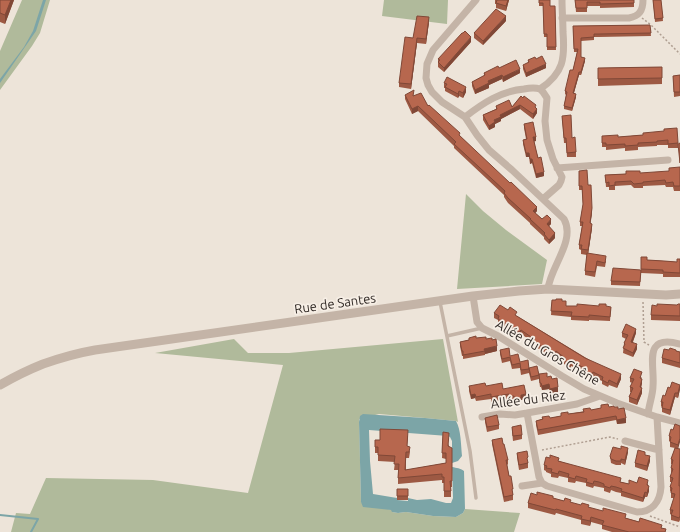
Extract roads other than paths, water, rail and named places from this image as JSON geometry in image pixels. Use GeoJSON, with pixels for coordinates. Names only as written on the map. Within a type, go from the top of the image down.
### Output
{"type":"FeatureCollection","features":[{"type":"Feature","properties":{"kind":"street"},"geometry":{"type":"LineString","coordinates":[[476,0],[433,50],[427,64],[426,78],[432,92],[442,102],[465,117],[489,150],[564,219],[568,227],[566,241],[561,256],[554,268],[548,289]]}},
{"type":"Feature","properties":{"kind":"street"},"geometry":{"type":"LineString","coordinates":[[540,89],[552,79],[562,64],[564,51],[562,0]]}},
{"type":"Feature","properties":{"kind":"street"},"geometry":{"type":"LineString","coordinates":[[562,18],[629,18],[640,13],[643,0]]}},
{"type":"Feature","properties":{"kind":"street"},"geometry":{"type":"LineString","coordinates":[[465,117],[489,100],[503,93],[534,88],[540,89],[543,92],[547,98],[547,140],[553,160],[561,175],[561,181],[558,186],[543,199]]}},
{"type":"Feature","properties":{"kind":"street"},"geometry":{"type":"LineString","coordinates":[[557,168],[668,160]]}},
{"type":"Feature","properties":{"kind":"street","name":"Rue de Santes"},"geometry":{"type":"LineString","coordinates":[[0,384],[44,364],[83,352],[473,296],[548,289],[643,294],[680,294]]}},
{"type":"Feature","properties":{"kind":"street","name":"Allée du Gros Chêne"},"geometry":{"type":"LineString","coordinates":[[473,296],[477,322],[482,328],[498,336],[584,389],[648,414],[680,423]]}},
{"type":"Feature","properties":{"kind":"street"},"geometry":{"type":"LineString","coordinates":[[648,414],[654,385],[652,356],[654,348],[664,342],[680,344]]}},
{"type":"Feature","properties":{"kind":"street","name":"Allée du Riez"},"geometry":{"type":"LineString","coordinates":[[482,417],[500,414],[526,414],[577,404],[600,396]]}},
{"type":"Feature","properties":{"kind":"street"},"geometry":{"type":"LineString","coordinates":[[526,414],[539,478],[542,483],[547,486],[636,512],[651,508],[659,499],[660,495],[661,487],[657,417]]}},
{"type":"Feature","properties":{"kind":"street"},"geometry":{"type":"LineString","coordinates":[[624,441],[659,450]]}},
{"type":"Feature","properties":{"kind":"street"},"geometry":{"type":"LineString","coordinates":[[522,486],[542,483]]}},
{"type":"Feature","properties":{"kind":"lane"},"geometry":{"type":"LineString","coordinates":[[440,301],[470,451],[476,498]]}},
{"type":"Feature","properties":{"kind":"lane"},"geometry":{"type":"LineString","coordinates":[[447,336],[482,328]]}},
{"type":"Feature","properties":{"kind":"water"},"geometry":{"type":"Polygon","coordinates":[[[43,0],[46,0],[36,31],[0,83],[0,79],[24,47],[33,31],[43,0]]]}},
{"type":"Feature","properties":{"kind":"water"},"geometry":{"type":"Polygon","coordinates":[[[363,414],[456,421],[460,433],[462,456],[458,461],[452,463],[452,441],[448,436],[369,430],[370,461],[373,494],[397,498],[397,500],[408,501],[408,498],[417,500],[431,499],[451,503],[453,498],[452,467],[463,470],[465,509],[463,513],[456,517],[433,516],[406,512],[398,513],[392,512],[391,510],[363,507],[361,502],[359,422],[360,416],[363,414]]]}},
{"type":"Feature","properties":{"kind":"waterway"},"geometry":{"type":"LineString","coordinates":[[0,515],[38,519],[31,532]]}}]}
